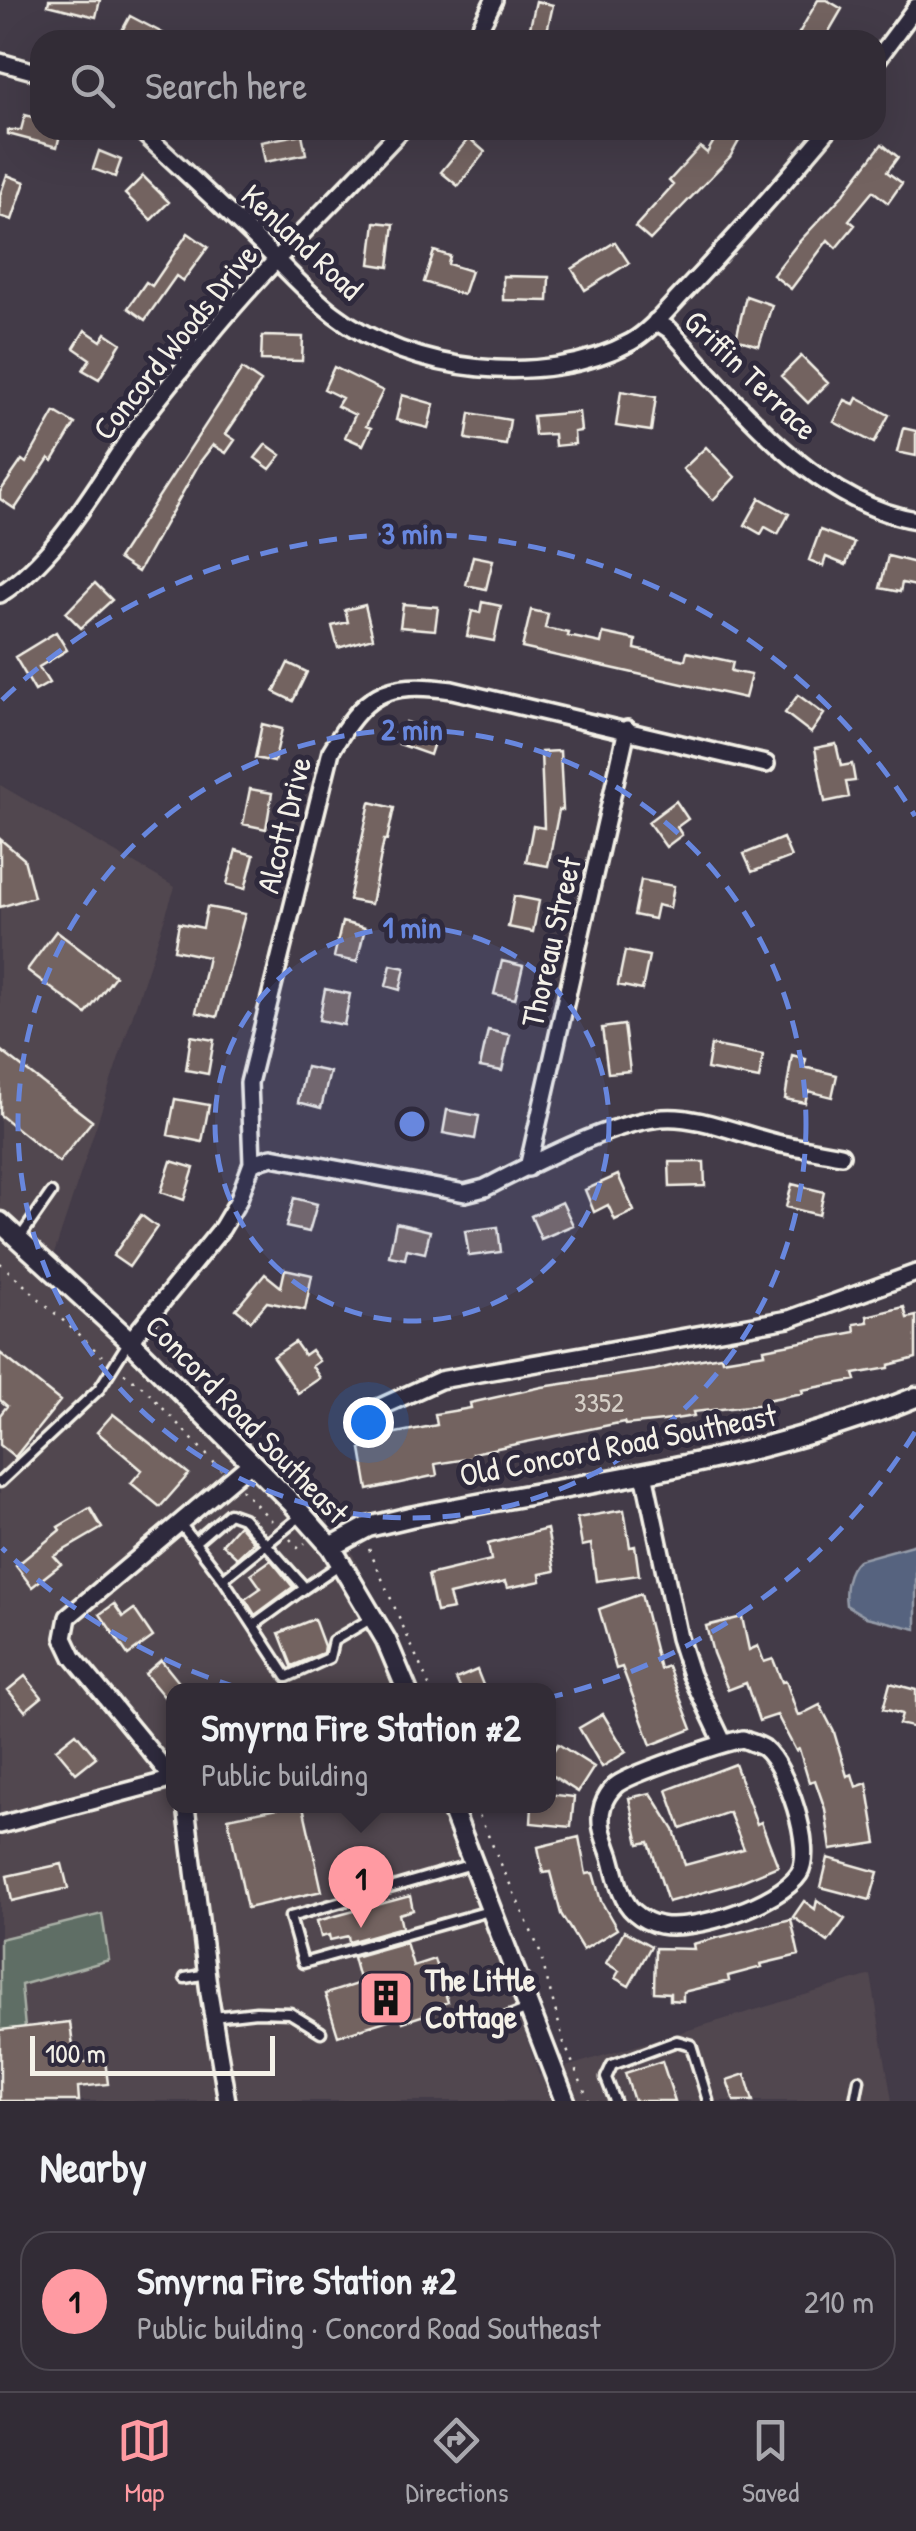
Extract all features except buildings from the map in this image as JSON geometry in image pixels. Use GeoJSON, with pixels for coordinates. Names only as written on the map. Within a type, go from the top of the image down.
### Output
{"type":"FeatureCollection","features":[{"type":"Feature","properties":{"kind":"street"},"geometry":{"type":"LineString","coordinates":[[479,30],[494,0]]}},
{"type":"Feature","properties":{"kind":"street"},"geometry":{"type":"LineString","coordinates":[[886,48],[916,7]]}},
{"type":"Feature","properties":{"kind":"street"},"geometry":{"type":"LineString","coordinates":[[0,62],[30,70]]}},
{"type":"Feature","properties":{"kind":"street","name":"Kenland Road"},"geometry":{"type":"LineString","coordinates":[[151,140],[337,316],[387,345],[435,361],[490,370],[536,368],[585,359],[632,342],[763,209],[820,140]]}},
{"type":"Feature","properties":{"kind":"street","name":"Concord Woods Drive"},"geometry":{"type":"LineString","coordinates":[[0,594],[21,580],[67,529],[138,426],[239,300],[391,140]]}},
{"type":"Feature","properties":{"kind":"street","name":"Griffin Terrace"},"geometry":{"type":"LineString","coordinates":[[656,321],[670,330],[750,420],[804,465],[846,495],[916,520]]}},
{"type":"Feature","properties":{"kind":"street","name":"Alcott Drive"},"geometry":{"type":"LineString","coordinates":[[130,1341],[222,1228],[252,1164],[250,1082],[330,751],[350,718],[369,699],[426,686],[627,729],[766,764]]}},
{"type":"Feature","properties":{"kind":"street","name":"Thoreau Street"},"geometry":{"type":"LineString","coordinates":[[528,1168],[627,729]]}},
{"type":"Feature","properties":{"kind":"street"},"geometry":{"type":"LineString","coordinates":[[252,1164],[272,1157],[465,1193],[485,1188],[644,1119],[675,1117],[780,1144],[841,1154]]}},
{"type":"Feature","properties":{"kind":"street","name":"Concord Road Southeast"},"geometry":{"type":"LineString","coordinates":[[0,1222],[130,1341],[302,1514],[336,1555],[374,1617],[405,1683]]}},
{"type":"Feature","properties":{"kind":"street"},"geometry":{"type":"LineString","coordinates":[[376,1410],[440,1380],[789,1318],[916,1273]]}},
{"type":"Feature","properties":{"kind":"street","name":"Old Concord Road Southeast"},"geometry":{"type":"LineString","coordinates":[[336,1555],[368,1527],[693,1465],[798,1440],[916,1397]]}},
{"type":"Feature","properties":{"kind":"street"},"geometry":{"type":"LineString","coordinates":[[166,1771],[72,1658],[64,1638],[68,1617],[252,1462]]}},
{"type":"Feature","properties":{"kind":"street"},"geometry":{"type":"LineString","coordinates":[[644,1473],[679,1638],[724,1742]]}},
{"type":"Feature","properties":{"kind":"street"},"geometry":{"type":"LineString","coordinates":[[743,1739],[762,1746],[776,1762],[788,1785],[802,1844],[804,1862],[800,1873],[773,1897],[703,1924],[664,1926],[645,1921],[627,1906],[600,1824],[604,1802],[616,1784],[724,1742],[743,1739]]}},
{"type":"Feature","properties":{"kind":"street"},"geometry":{"type":"LineString","coordinates":[[0,1825],[166,1781]]}},
{"type":"Feature","properties":{"kind":"street"},"geometry":{"type":"LineString","coordinates":[[187,1813],[227,2101]]}},
{"type":"Feature","properties":{"kind":"street"},"geometry":{"type":"LineString","coordinates":[[453,1813],[565,2101]]}},
{"type":"Feature","properties":{"kind":"lane"},"geometry":{"type":"LineString","coordinates":[[19,1239],[51,1193]]}},
{"type":"Feature","properties":{"kind":"lane"},"geometry":{"type":"LineString","coordinates":[[0,1482],[98,1390],[130,1341]]}},
{"type":"Feature","properties":{"kind":"lane"},"geometry":{"type":"LineString","coordinates":[[195,1542],[229,1513],[243,1518],[305,1588]]}},
{"type":"Feature","properties":{"kind":"lane"},"geometry":{"type":"LineString","coordinates":[[223,1579],[302,1514]]}},
{"type":"Feature","properties":{"kind":"lane"},"geometry":{"type":"LineString","coordinates":[[179,1522],[223,1579],[278,1668],[287,1676],[329,1658],[334,1641],[374,1617]]}},
{"type":"Feature","properties":{"kind":"lane"},"geometry":{"type":"LineString","coordinates":[[254,1625],[305,1588],[336,1555]]}},
{"type":"Feature","properties":{"kind":"lane"},"geometry":{"type":"LineString","coordinates":[[472,1864],[290,1917],[303,1962],[489,1911]]}},
{"type":"Feature","properties":{"kind":"lane"},"geometry":{"type":"LineString","coordinates":[[185,1978],[207,1974]]}},
{"type":"Feature","properties":{"kind":"lane"},"geometry":{"type":"LineString","coordinates":[[485,2021],[497,2021],[528,2009]]}},
{"type":"Feature","properties":{"kind":"lane"},"geometry":{"type":"LineString","coordinates":[[214,2017],[290,2013],[320,2032]]}},
{"type":"Feature","properties":{"kind":"lane"},"geometry":{"type":"LineString","coordinates":[[615,2101],[606,2078],[612,2064],[677,2041],[691,2046],[708,2101]]}},
{"type":"Feature","properties":{"kind":"lane"},"geometry":{"type":"LineString","coordinates":[[855,2101],[859,2080]]}},
{"type":"Feature","properties":{"kind":"path"},"geometry":{"type":"LineString","coordinates":[[478,1813],[540,1949],[564,2042],[589,2101]]}},
{"type":"Feature","properties":{"kind":"shaded area"},"geometry":{"type":"Polygon","coordinates":[[[0,785],[175,887],[47,1275],[349,1545],[407,1683],[166,1683],[166,1813],[451,1813],[539,2075],[871,1975],[892,2101],[0,2101],[0,785]]]}},
{"type":"Feature","properties":{"kind":"green space"},"geometry":{"type":"Polygon","coordinates":[[[102,1914],[109,1960],[21,1985],[25,2028],[0,2031],[0,1939],[102,1914]]]}},
{"type":"Feature","properties":{"kind":"water"},"geometry":{"type":"Polygon","coordinates":[[[916,1544],[916,1629],[866,1617],[846,1605],[847,1581],[858,1560],[916,1544]]]}},
{"type":"Feature","properties":{"kind":"place","name":"Smyrna Fire Station #2"},"geometry":{"type":"Point","coordinates":[361,1928]}},
{"type":"Feature","properties":{"kind":"place","name":"The Little Cottage"},"geometry":{"type":"Point","coordinates":[386,1998]}}]}
